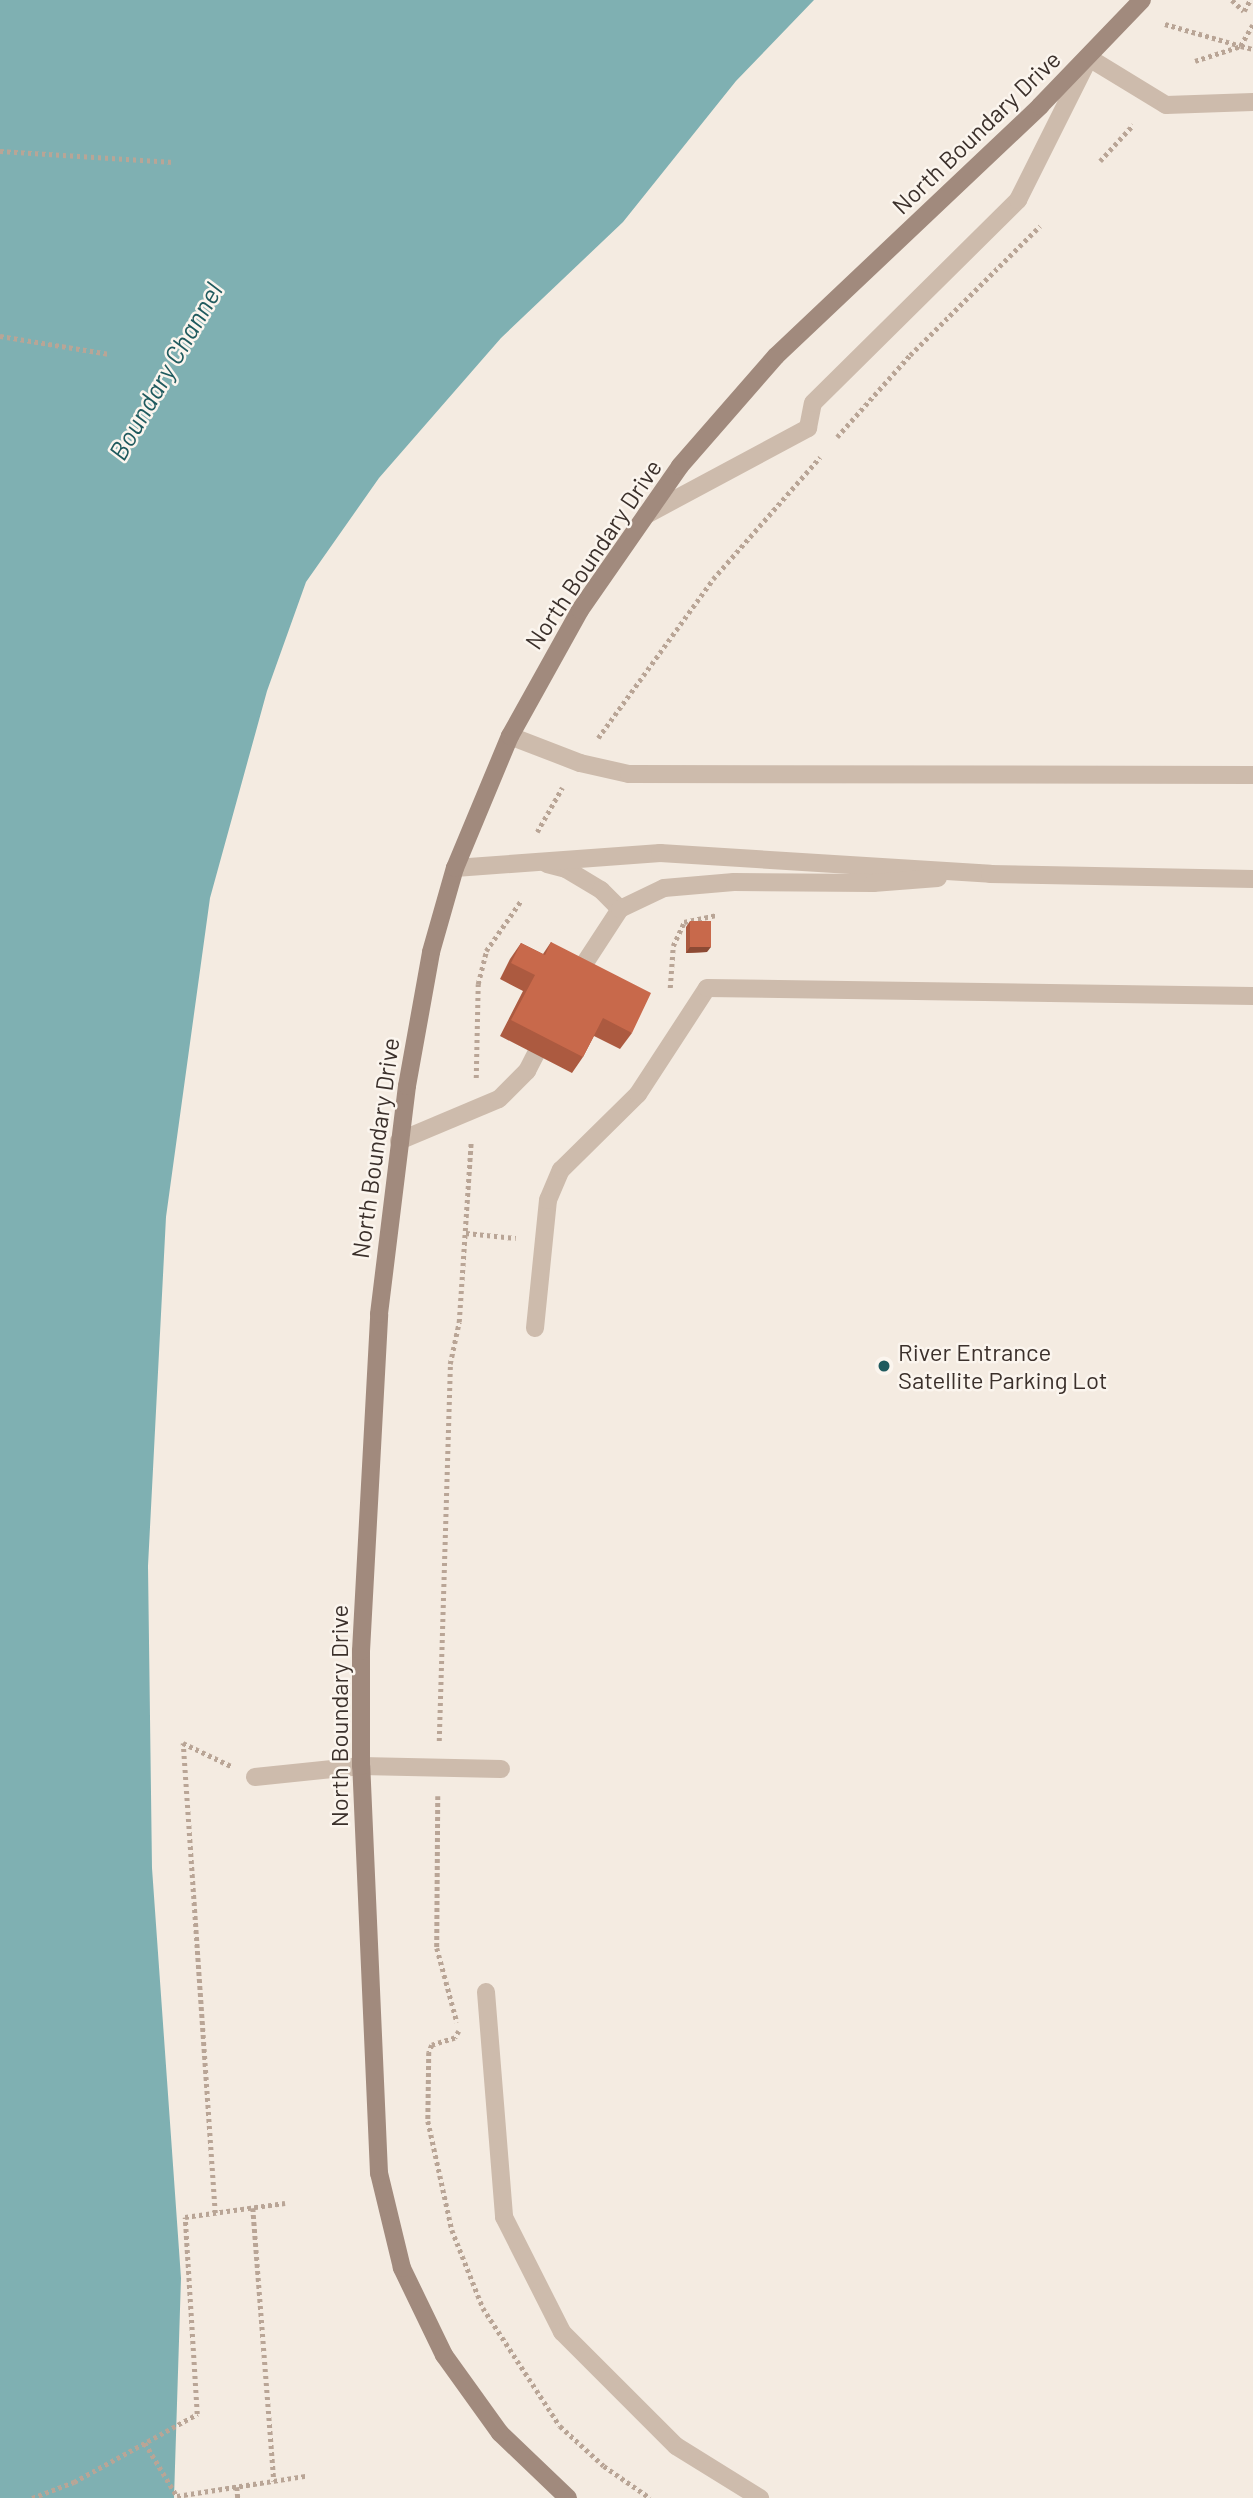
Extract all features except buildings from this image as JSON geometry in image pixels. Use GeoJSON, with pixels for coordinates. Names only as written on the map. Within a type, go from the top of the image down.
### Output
{"type":"FeatureCollection","features":[{"type":"Feature","properties":{"kind":"street","name":"North Boundary Drive"},"geometry":{"type":"LineString","coordinates":[[568,2498],[500,2433],[444,2355],[420,2312],[387,2220],[374,2121],[360,1766],[372,1427],[399,1140],[418,1017],[455,868],[510,736],[580,610],[646,515],[741,392],[1089,58],[1142,0]]}},
{"type":"Feature","properties":{"kind":"lane"},"geometry":{"type":"LineString","coordinates":[[646,515],[808,428],[813,403],[1018,200],[1089,58],[1166,105],[1253,102]]}},
{"type":"Feature","properties":{"kind":"lane"},"geometry":{"type":"LineString","coordinates":[[510,736],[580,763],[629,774],[1253,775]]}},
{"type":"Feature","properties":{"kind":"lane"},"geometry":{"type":"LineString","coordinates":[[455,868],[530,859],[660,853],[751,856],[990,874],[1253,879]]}},
{"type":"Feature","properties":{"kind":"lane"},"geometry":{"type":"LineString","coordinates":[[530,859],[566,869],[601,890],[620,909]]}},
{"type":"Feature","properties":{"kind":"lane"},"geometry":{"type":"LineString","coordinates":[[399,1140],[473,1112],[499,1099],[527,1071],[561,1006],[620,909],[678,885],[873,883],[990,874]]}},
{"type":"Feature","properties":{"kind":"lane"},"geometry":{"type":"LineString","coordinates":[[535,1328],[548,1200],[561,1171],[638,1094],[707,988],[1253,996]]}},
{"type":"Feature","properties":{"kind":"lane"},"geometry":{"type":"LineString","coordinates":[[255,1777],[360,1766],[500,1769]]}},
{"type":"Feature","properties":{"kind":"lane"},"geometry":{"type":"LineString","coordinates":[[486,1992],[504,2217],[562,2332],[676,2446],[760,2498]]}},
{"type":"Feature","properties":{"kind":"path"},"geometry":{"type":"LineString","coordinates":[[1231,2],[1244,11],[1250,0]]}},
{"type":"Feature","properties":{"kind":"path"},"geometry":{"type":"LineString","coordinates":[[1164,24],[1253,49]]}},
{"type":"Feature","properties":{"kind":"path"},"geometry":{"type":"LineString","coordinates":[[1195,61],[1241,46],[1253,25]]}},
{"type":"Feature","properties":{"kind":"path"},"geometry":{"type":"LineString","coordinates":[[1100,161],[1133,125]]}},
{"type":"Feature","properties":{"kind":"path"},"geometry":{"type":"LineString","coordinates":[[0,150],[174,162]]}},
{"type":"Feature","properties":{"kind":"path"},"geometry":{"type":"LineString","coordinates":[[834,441],[910,355],[1040,226]]}},
{"type":"Feature","properties":{"kind":"path"},"geometry":{"type":"LineString","coordinates":[[0,336],[110,354]]}},
{"type":"Feature","properties":{"kind":"path"},"geometry":{"type":"LineString","coordinates":[[537,832],[580,763],[713,579],[825,451]]}},
{"type":"Feature","properties":{"kind":"path"},"geometry":{"type":"LineString","coordinates":[[438,1766],[450,1364],[459,1322],[473,1112],[478,984],[486,951],[520,902]]}},
{"type":"Feature","properties":{"kind":"path"},"geometry":{"type":"LineString","coordinates":[[215,2213],[183,1743],[255,1777]]}},
{"type":"Feature","properties":{"kind":"path"},"geometry":{"type":"LineString","coordinates":[[32,2498],[74,2482],[197,2414],[186,2217],[285,2203]]}},
{"type":"Feature","properties":{"kind":"path"},"geometry":{"type":"LineString","coordinates":[[253,2207],[274,2481]]}},
{"type":"Feature","properties":{"kind":"path"},"geometry":{"type":"LineString","coordinates":[[145,2443],[177,2496],[304,2476]]}},
{"type":"Feature","properties":{"kind":"path"},"geometry":{"type":"LineString","coordinates":[[237,2487],[238,2498]]}},
{"type":"Feature","properties":{"kind":"water","name":"Boundary Channel"},"geometry":{"type":"Polygon","coordinates":[[[0,0],[814,0],[736,81],[623,222],[501,338],[379,478],[306,582],[267,691],[210,898],[166,1217],[148,1566],[152,1868],[181,2278],[174,2498],[0,2498],[0,0]]]}},
{"type":"Feature","properties":{"kind":"place","name":"River Entrance Satellite Parking Lot"},"geometry":{"type":"Point","coordinates":[884,1366]}}]}
